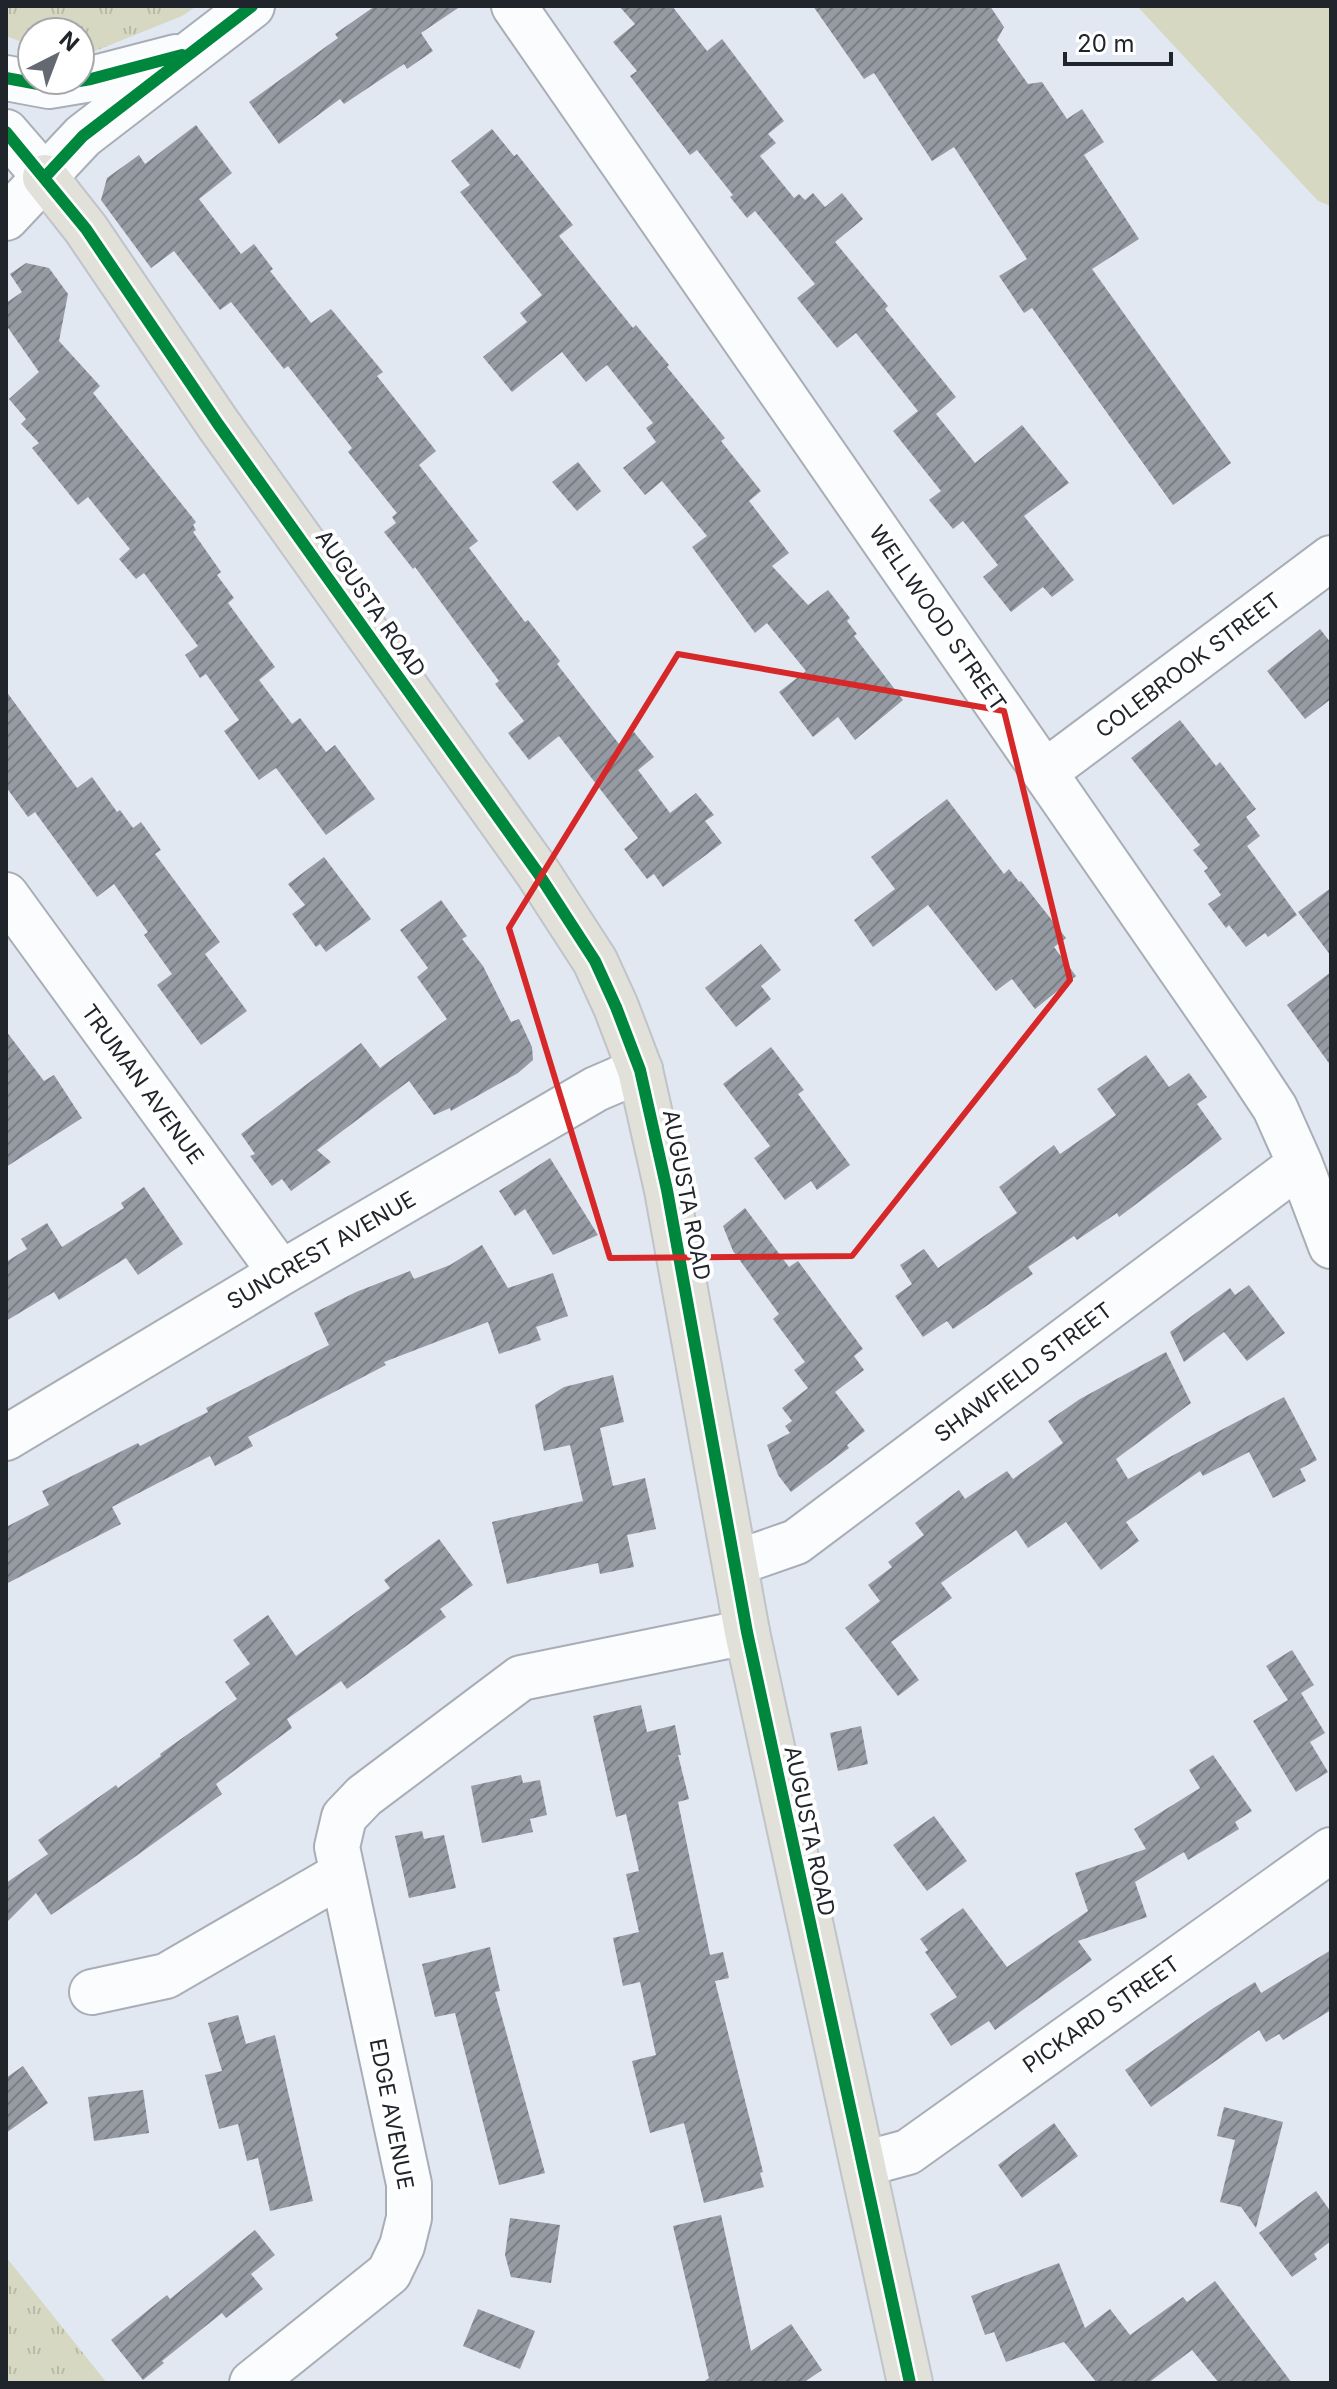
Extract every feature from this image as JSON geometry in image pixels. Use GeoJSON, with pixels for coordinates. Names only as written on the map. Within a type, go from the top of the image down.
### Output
{"type":"FeatureCollection","features":[{"type":"Feature","properties":{"kind":"main road","name":"AUGUSTA ROAD"},"geometry":{"type":"LineString","coordinates":[[45,177],[86,229],[218,424],[538,873],[595,961],[616,1007],[640,1070],[667,1190],[747,1632],[910,2383]]}},
{"type":"Feature","properties":{"kind":"street"},"geometry":{"type":"LineString","coordinates":[[6,218],[83,136],[252,6]]}},
{"type":"Feature","properties":{"kind":"street","name":"WELLWOOD STREET"},"geometry":{"type":"LineString","coordinates":[[514,6],[1251,1071],[1275,1108],[1331,1246]]}},
{"type":"Feature","properties":{"kind":"street"},"geometry":{"type":"LineString","coordinates":[[6,78],[49,86],[91,79],[192,53]]}},
{"type":"Feature","properties":{"kind":"street"},"geometry":{"type":"LineString","coordinates":[[6,132],[45,177]]}},
{"type":"Feature","properties":{"kind":"street","name":"COLEBROOK STREET"},"geometry":{"type":"LineString","coordinates":[[1045,772],[1331,558]]}},
{"type":"Feature","properties":{"kind":"street","name":"TRUMAN AVENUE"},"geometry":{"type":"LineString","coordinates":[[6,895],[281,1273]]}},
{"type":"Feature","properties":{"kind":"street","name":"SUNCREST AVENUE"},"geometry":{"type":"LineString","coordinates":[[6,1438],[596,1089],[640,1070]]}},
{"type":"Feature","properties":{"kind":"street","name":"SHAWFIELD STREET"},"geometry":{"type":"LineString","coordinates":[[736,1563],[796,1542],[1300,1164]]}},
{"type":"Feature","properties":{"kind":"street","name":"EDGE AVENUE"},"geometry":{"type":"LineString","coordinates":[[252,2383],[389,2273],[402,2246],[409,2218],[409,2184],[337,1847],[344,1817],[354,1806],[521,1678],[747,1632]]}},
{"type":"Feature","properties":{"kind":"street","name":"PICKARD STREET"},"geometry":{"type":"LineString","coordinates":[[864,2164],[908,2152],[1331,1850]]}},
{"type":"Feature","properties":{"kind":"street"},"geometry":{"type":"LineString","coordinates":[[92,1992],[166,1976],[342,1874]]}},
{"type":"Feature","properties":{"kind":"highlighted area"},"geometry":{"type":"Polygon","coordinates":[[[678,654],[1004,711],[1070,980],[852,1256],[610,1258],[509,928],[678,654]]]}},
{"type":"Feature","properties":{"kind":"green space"},"geometry":{"type":"Polygon","coordinates":[[[6,6],[197,6],[182,16],[96,51],[96,16],[16,16],[16,40],[6,36],[6,6]]]}},
{"type":"Feature","properties":{"kind":"green space"},"geometry":{"type":"Polygon","coordinates":[[[1137,6],[1331,6],[1331,206],[1318,201],[1137,6]]]}},
{"type":"Feature","properties":{"kind":"green space"},"geometry":{"type":"Polygon","coordinates":[[[6,2257],[107,2383],[6,2383],[6,2257]]]}},
{"type":"Feature","properties":{"kind":"building"},"geometry":{"type":"Polygon","coordinates":[[[375,6],[461,6],[421,33],[433,51],[407,69],[404,64],[344,104],[340,99],[279,144],[249,102],[338,38],[335,34],[375,6]]]}},
{"type":"Feature","properties":{"kind":"building"},"geometry":{"type":"Polygon","coordinates":[[[619,6],[672,6],[707,51],[722,39],[784,121],[768,134],[776,143],[760,156],[794,198],[799,194],[805,200],[813,193],[825,207],[842,193],[863,219],[835,242],[956,397],[936,414],[975,463],[1022,425],[1069,483],[1024,516],[1074,580],[1052,597],[1043,587],[1011,612],[983,577],[998,565],[963,521],[953,529],[929,500],[941,491],[893,431],[918,411],[856,333],[837,348],[797,298],[815,284],[755,211],[747,218],[697,150],[690,155],[630,76],[637,71],[613,42],[635,24],[619,6]]]}},
{"type":"Feature","properties":{"kind":"building"},"geometry":{"type":"Polygon","coordinates":[[[813,6],[990,6],[1004,27],[997,40],[1028,84],[1042,82],[1067,119],[1082,109],[1104,142],[1084,155],[1139,239],[1092,269],[1231,463],[1173,505],[1032,308],[1024,313],[999,276],[1027,259],[954,147],[932,161],[874,73],[864,79],[813,6]]]}},
{"type":"Feature","properties":{"kind":"building"},"geometry":{"type":"Polygon","coordinates":[[[196,125],[232,173],[199,199],[241,254],[254,244],[273,269],[270,271],[311,323],[331,309],[383,372],[377,376],[436,451],[419,465],[478,541],[469,548],[525,622],[528,620],[560,661],[557,664],[619,744],[634,732],[654,757],[638,770],[670,813],[696,793],[714,815],[705,821],[722,843],[663,887],[654,874],[647,879],[624,849],[638,838],[559,736],[529,760],[508,733],[524,721],[495,684],[499,681],[415,567],[413,569],[384,532],[396,523],[392,517],[397,513],[348,452],[352,448],[288,366],[284,369],[231,302],[220,310],[174,251],[151,268],[101,200],[107,178],[139,155],[145,164],[196,125]]]}},
{"type":"Feature","properties":{"kind":"building"},"geometry":{"type":"Polygon","coordinates":[[[492,129],[514,156],[517,154],[573,225],[559,236],[633,328],[636,325],[669,365],[667,367],[725,438],[721,441],[761,491],[749,501],[789,553],[772,566],[808,605],[828,590],[850,618],[847,621],[857,634],[854,636],[903,700],[855,740],[838,717],[813,737],[779,692],[806,671],[767,623],[755,633],[692,547],[707,536],[662,481],[645,495],[623,468],[656,442],[646,428],[653,423],[607,365],[586,382],[562,352],[512,392],[483,357],[527,322],[520,313],[542,295],[460,192],[470,185],[451,161],[492,129]]]}},
{"type":"Feature","properties":{"kind":"building"},"geometry":{"type":"Polygon","coordinates":[[[26,263],[49,268],[68,294],[59,341],[100,386],[93,393],[196,522],[193,532],[221,572],[217,575],[234,598],[228,603],[275,667],[259,680],[292,724],[300,718],[326,752],[335,745],[375,799],[326,835],[276,768],[259,780],[224,731],[239,720],[206,674],[200,678],[185,655],[198,646],[144,573],[136,579],[119,559],[130,549],[88,497],[78,505],[32,448],[39,443],[21,424],[26,419],[9,399],[39,372],[6,325],[6,303],[22,292],[10,274],[26,263]]]}},
{"type":"Feature","properties":{"kind":"building"},"geometry":{"type":"Polygon","coordinates":[[[578,462],[601,491],[577,511],[552,482],[578,462]]]}},
{"type":"Feature","properties":{"kind":"building"},"geometry":{"type":"Polygon","coordinates":[[[1320,629],[1331,643],[1331,699],[1305,719],[1267,671],[1320,629]]]}},
{"type":"Feature","properties":{"kind":"building"},"geometry":{"type":"Polygon","coordinates":[[[6,691],[77,788],[92,777],[117,812],[120,810],[133,828],[141,822],[161,850],[155,854],[220,942],[205,954],[247,1011],[201,1045],[157,985],[172,974],[144,935],[148,932],[114,884],[97,897],[35,812],[28,817],[6,787],[6,691]]]}},
{"type":"Feature","properties":{"kind":"building"},"geometry":{"type":"Polygon","coordinates":[[[1180,720],[1216,766],[1220,762],[1256,809],[1246,817],[1260,836],[1247,846],[1297,915],[1268,937],[1265,933],[1246,947],[1229,925],[1226,928],[1208,904],[1221,895],[1204,871],[1208,868],[1193,850],[1200,845],[1131,758],[1180,720]]]}},
{"type":"Feature","properties":{"kind":"building"},"geometry":{"type":"Polygon","coordinates":[[[947,799],[1004,874],[1009,869],[1021,881],[1066,938],[1054,947],[1076,976],[1035,1009],[1012,979],[996,991],[928,905],[873,947],[854,920],[895,889],[871,857],[947,799]]]}},
{"type":"Feature","properties":{"kind":"building"},"geometry":{"type":"Polygon","coordinates":[[[324,857],[371,919],[326,952],[320,944],[316,947],[292,914],[305,905],[288,884],[324,857]]]}},
{"type":"Feature","properties":{"kind":"building"},"geometry":{"type":"Polygon","coordinates":[[[1331,888],[1331,956],[1298,912],[1331,888]]]}},
{"type":"Feature","properties":{"kind":"building"},"geometry":{"type":"Polygon","coordinates":[[[441,900],[467,936],[462,939],[483,966],[511,1022],[519,1019],[532,1047],[533,1060],[518,1073],[451,1111],[450,1108],[434,1115],[409,1081],[317,1150],[331,1162],[291,1191],[282,1179],[272,1186],[250,1156],[255,1154],[241,1134],[361,1043],[380,1068],[447,1019],[417,977],[428,968],[400,930],[441,900]]]}},
{"type":"Feature","properties":{"kind":"building"},"geometry":{"type":"Polygon","coordinates":[[[761,944],[781,970],[761,986],[771,999],[736,1027],[705,988],[761,944]]]}},
{"type":"Feature","properties":{"kind":"building"},"geometry":{"type":"Polygon","coordinates":[[[1331,972],[1331,1066],[1287,1005],[1331,972]]]}},
{"type":"Feature","properties":{"kind":"building"},"geometry":{"type":"Polygon","coordinates":[[[6,1031],[44,1081],[54,1075],[82,1118],[6,1167],[6,1031]]]}},
{"type":"Feature","properties":{"kind":"building"},"geometry":{"type":"Polygon","coordinates":[[[771,1047],[804,1090],[798,1094],[850,1165],[817,1190],[811,1181],[785,1200],[754,1158],[770,1146],[723,1084],[771,1047]]]}},
{"type":"Feature","properties":{"kind":"building"},"geometry":{"type":"Polygon","coordinates":[[[1146,1055],[1169,1087],[1189,1073],[1207,1097],[1197,1104],[1222,1139],[1119,1217],[1117,1213],[1077,1240],[1074,1236],[1028,1267],[1033,1274],[953,1329],[947,1321],[923,1337],[895,1296],[912,1284],[900,1265],[924,1249],[938,1268],[1017,1213],[999,1187],[1054,1145],[1060,1154],[1116,1115],[1097,1089],[1146,1055]]]}},
{"type":"Feature","properties":{"kind":"building"},"geometry":{"type":"Polygon","coordinates":[[[550,1158],[598,1235],[553,1255],[525,1209],[515,1216],[499,1191],[550,1158]]]}},
{"type":"Feature","properties":{"kind":"building"},"geometry":{"type":"Polygon","coordinates":[[[144,1187],[183,1244],[138,1275],[126,1258],[59,1300],[54,1292],[6,1321],[6,1262],[27,1249],[21,1239],[47,1223],[62,1247],[124,1208],[121,1203],[144,1187]]]}},
{"type":"Feature","properties":{"kind":"building"},"geometry":{"type":"Polygon","coordinates":[[[745,1208],[789,1267],[798,1261],[863,1349],[854,1356],[864,1370],[835,1392],[865,1431],[847,1445],[849,1448],[791,1492],[778,1475],[767,1445],[790,1433],[785,1426],[792,1421],[782,1408],[808,1388],[794,1370],[805,1362],[773,1319],[779,1314],[733,1251],[723,1226],[745,1208]]]}},
{"type":"Feature","properties":{"kind":"building"},"geometry":{"type":"Polygon","coordinates":[[[482,1245],[508,1288],[553,1273],[568,1316],[536,1327],[541,1340],[499,1354],[488,1322],[384,1362],[386,1365],[248,1437],[253,1446],[215,1466],[210,1456],[112,1507],[121,1524],[6,1584],[6,1527],[49,1505],[42,1491],[208,1412],[206,1408],[329,1345],[314,1313],[356,1292],[410,1271],[414,1279],[450,1265],[482,1245]]]}},
{"type":"Feature","properties":{"kind":"building"},"geometry":{"type":"Polygon","coordinates":[[[1249,1285],[1285,1333],[1247,1361],[1224,1332],[1184,1362],[1170,1332],[1230,1288],[1235,1295],[1249,1285]]]}},
{"type":"Feature","properties":{"kind":"building"},"geometry":{"type":"Polygon","coordinates":[[[1166,1352],[1191,1403],[1116,1459],[1128,1479],[1284,1397],[1317,1460],[1300,1469],[1306,1481],[1273,1498],[1249,1452],[1203,1476],[1200,1471],[1126,1522],[1139,1541],[1101,1570],[1066,1522],[1028,1548],[1016,1530],[941,1583],[952,1598],[891,1642],[919,1680],[898,1696],[845,1628],[880,1601],[868,1585],[892,1567],[888,1562],[924,1535],[915,1523],[959,1490],[965,1499],[1007,1471],[1013,1479],[1063,1443],[1048,1421],[1080,1399],[1166,1352]]]}},
{"type":"Feature","properties":{"kind":"building"},"geometry":{"type":"Polygon","coordinates":[[[613,1375],[624,1422],[600,1428],[613,1486],[645,1478],[656,1529],[627,1535],[634,1567],[600,1574],[598,1563],[507,1584],[492,1522],[583,1501],[570,1445],[544,1451],[535,1405],[564,1387],[613,1375]]]}},
{"type":"Feature","properties":{"kind":"building"},"geometry":{"type":"Polygon","coordinates":[[[439,1539],[473,1585],[440,1609],[446,1617],[347,1689],[341,1681],[287,1719],[292,1728],[216,1784],[222,1794],[125,1864],[51,1915],[36,1893],[6,1923],[6,1883],[48,1854],[38,1840],[116,1785],[118,1788],[237,1699],[225,1682],[250,1664],[233,1640],[268,1615],[296,1656],[390,1588],[384,1580],[439,1539]]]}},
{"type":"Feature","properties":{"kind":"building"},"geometry":{"type":"Polygon","coordinates":[[[1292,1650],[1314,1685],[1301,1693],[1325,1733],[1310,1742],[1328,1772],[1296,1792],[1253,1721],[1288,1700],[1266,1666],[1292,1650]]]}},
{"type":"Feature","properties":{"kind":"building"},"geometry":{"type":"Polygon","coordinates":[[[641,1705],[647,1732],[675,1725],[681,1755],[678,1755],[689,1799],[678,1802],[710,1955],[723,1952],[729,1978],[715,1981],[763,2172],[760,2173],[764,2187],[704,2203],[684,2123],[650,2133],[632,2061],[656,2055],[640,1982],[623,1986],[613,1938],[639,1932],[626,1874],[639,1871],[626,1814],[616,1817],[593,1716],[641,1705]]]}},
{"type":"Feature","properties":{"kind":"building"},"geometry":{"type":"Polygon","coordinates":[[[861,1726],[868,1764],[838,1771],[830,1733],[861,1726]]]}},
{"type":"Feature","properties":{"kind":"building"},"geometry":{"type":"Polygon","coordinates":[[[1213,1755],[1252,1811],[1235,1822],[1239,1829],[1188,1860],[1184,1852],[1135,1882],[1147,1917],[1078,1941],[1092,1960],[995,2030],[989,2021],[951,2046],[930,2014],[957,1997],[925,1952],[928,1950],[920,1939],[963,1908],[1007,1967],[1088,1911],[1075,1873],[1146,1849],[1134,1829],[1200,1788],[1189,1770],[1213,1755]]]}},
{"type":"Feature","properties":{"kind":"building"},"geometry":{"type":"Polygon","coordinates":[[[521,1775],[523,1783],[540,1780],[547,1815],[530,1819],[533,1832],[482,1843],[471,1786],[521,1775]]]}},
{"type":"Feature","properties":{"kind":"building"},"geometry":{"type":"Polygon","coordinates":[[[934,1816],[967,1861],[927,1891],[893,1845],[934,1816]]]}},
{"type":"Feature","properties":{"kind":"building"},"geometry":{"type":"Polygon","coordinates":[[[422,1831],[424,1839],[444,1835],[456,1888],[409,1898],[395,1836],[422,1831]]]}},
{"type":"Feature","properties":{"kind":"building"},"geometry":{"type":"Polygon","coordinates":[[[490,1947],[500,1991],[495,1992],[545,2173],[499,2185],[455,2013],[435,2017],[422,1964],[490,1947]]]}},
{"type":"Feature","properties":{"kind":"building"},"geometry":{"type":"Polygon","coordinates":[[[1331,1950],[1331,2010],[1283,2040],[1279,2034],[1266,2042],[1259,2030],[1151,2107],[1125,2070],[1255,1982],[1261,1993],[1331,1950]]]}},
{"type":"Feature","properties":{"kind":"building"},"geometry":{"type":"Polygon","coordinates":[[[238,2015],[246,2044],[275,2035],[313,2201],[270,2211],[258,2158],[247,2161],[238,2124],[219,2129],[205,2075],[222,2071],[208,2023],[238,2015]]]}},
{"type":"Feature","properties":{"kind":"building"},"geometry":{"type":"Polygon","coordinates":[[[23,2066],[48,2103],[6,2133],[6,2078],[23,2066]]]}},
{"type":"Feature","properties":{"kind":"building"},"geometry":{"type":"Polygon","coordinates":[[[143,2090],[149,2133],[94,2141],[88,2097],[143,2090]]]}},
{"type":"Feature","properties":{"kind":"building"},"geometry":{"type":"Polygon","coordinates":[[[1224,2107],[1283,2122],[1256,2228],[1241,2207],[1220,2202],[1235,2140],[1217,2136],[1224,2107]]]}},
{"type":"Feature","properties":{"kind":"building"},"geometry":{"type":"Polygon","coordinates":[[[1054,2123],[1078,2156],[1022,2198],[998,2165],[1054,2123]]]}},
{"type":"Feature","properties":{"kind":"building"},"geometry":{"type":"Polygon","coordinates":[[[1316,2191],[1331,2212],[1331,2241],[1314,2254],[1317,2259],[1292,2277],[1259,2233],[1316,2191]]]}},
{"type":"Feature","properties":{"kind":"building"},"geometry":{"type":"Polygon","coordinates":[[[721,2215],[751,2351],[791,2324],[822,2370],[803,2383],[702,2383],[709,2378],[673,2226],[721,2215]]]}},
{"type":"Feature","properties":{"kind":"building"},"geometry":{"type":"Polygon","coordinates":[[[510,2218],[560,2225],[551,2283],[511,2277],[505,2255],[510,2218]]]}},
{"type":"Feature","properties":{"kind":"building"},"geometry":{"type":"Polygon","coordinates":[[[255,2230],[275,2255],[251,2274],[263,2289],[226,2318],[222,2313],[143,2380],[111,2340],[167,2295],[170,2299],[255,2230]]]}},
{"type":"Feature","properties":{"kind":"building"},"geometry":{"type":"Polygon","coordinates":[[[1059,2263],[1085,2328],[1110,2309],[1130,2335],[1183,2297],[1187,2302],[1215,2281],[1292,2383],[1219,2383],[1192,2350],[1148,2383],[1097,2383],[1064,2342],[1006,2362],[994,2332],[985,2335],[971,2296],[1059,2263]]]}},
{"type":"Feature","properties":{"kind":"building"},"geometry":{"type":"Polygon","coordinates":[[[478,2309],[535,2331],[520,2369],[463,2346],[478,2309]]]}},
{"type":"Feature","properties":{"kind":"cycle path"},"geometry":{"type":"LineString","coordinates":[[45,177],[83,136],[252,6]]}},
{"type":"Feature","properties":{"kind":"cycle path"},"geometry":{"type":"LineString","coordinates":[[6,78],[49,86],[91,79],[182,55]]}},
{"type":"Feature","properties":{"kind":"cycle path"},"geometry":{"type":"LineString","coordinates":[[6,132],[86,229],[218,424],[538,873],[595,961],[616,1007],[640,1070],[667,1190],[747,1632],[910,2383]]}}]}
